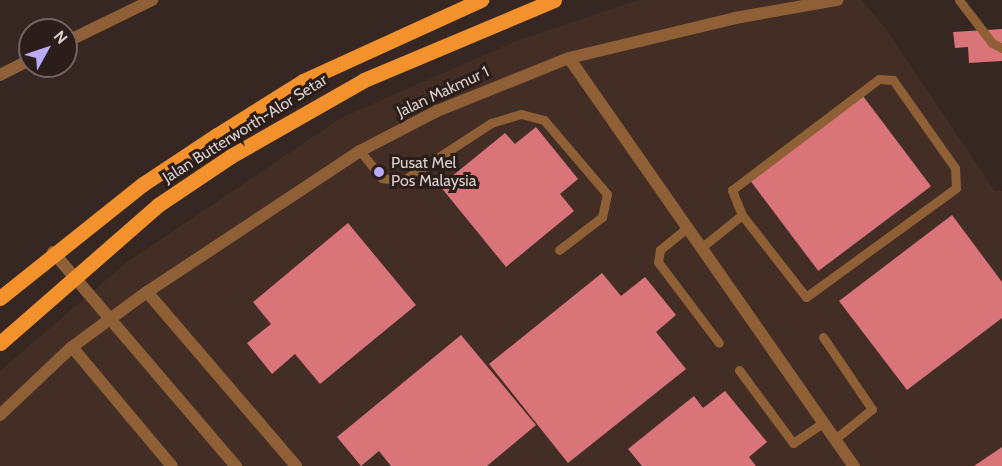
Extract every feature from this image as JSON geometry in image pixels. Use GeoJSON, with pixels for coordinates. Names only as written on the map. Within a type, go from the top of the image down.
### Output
{"type":"FeatureCollection","features":[{"type":"Feature","properties":{"kind":"main road"},"geometry":{"type":"LineString","coordinates":[[444,16],[456,0]]}},
{"type":"Feature","properties":{"kind":"main road","name":"Jalan Butterworth-Alor Setar"},"geometry":{"type":"LineString","coordinates":[[0,298],[53,252],[144,184],[303,81],[481,0]]}},
{"type":"Feature","properties":{"kind":"main road","name":"Jalan Butterworth-Alor Setar"},"geometry":{"type":"LineString","coordinates":[[0,343],[73,276],[158,205],[316,104],[554,0]]}},
{"type":"Feature","properties":{"kind":"street"},"geometry":{"type":"LineString","coordinates":[[78,36],[152,0]]}},
{"type":"Feature","properties":{"kind":"street","name":"Jalan Makmur 1"},"geometry":{"type":"LineString","coordinates":[[0,415],[72,347],[147,292],[360,151],[437,111],[569,58],[735,18],[837,0]]}},
{"type":"Feature","properties":{"kind":"street"},"geometry":{"type":"LineString","coordinates":[[569,58],[854,466]]}},
{"type":"Feature","properties":{"kind":"street"},"geometry":{"type":"LineString","coordinates":[[0,75],[18,66]]}},
{"type":"Feature","properties":{"kind":"street"},"geometry":{"type":"LineString","coordinates":[[53,252],[236,466]]}},
{"type":"Feature","properties":{"kind":"street"},"geometry":{"type":"LineString","coordinates":[[147,292],[297,466]]}},
{"type":"Feature","properties":{"kind":"street"},"geometry":{"type":"LineString","coordinates":[[72,347],[172,466]]}},
{"type":"Feature","properties":{"kind":"lane"},"geometry":{"type":"LineString","coordinates":[[959,0],[992,44],[1002,48]]}},
{"type":"Feature","properties":{"kind":"lane"},"geometry":{"type":"LineString","coordinates":[[879,79],[893,80],[959,178],[949,196],[812,297],[800,295],[742,215],[732,196],[735,186],[879,79]]}},
{"type":"Feature","properties":{"kind":"lane"},"geometry":{"type":"LineString","coordinates":[[360,151],[382,177],[402,181],[491,123],[521,114],[544,120],[607,194],[602,217],[559,250]]}},
{"type":"Feature","properties":{"kind":"lane"},"geometry":{"type":"LineString","coordinates":[[702,247],[742,215]]}},
{"type":"Feature","properties":{"kind":"lane"},"geometry":{"type":"LineString","coordinates":[[688,227],[660,250],[658,262],[719,343]]}},
{"type":"Feature","properties":{"kind":"lane"},"geometry":{"type":"LineString","coordinates":[[822,337],[872,409],[835,439]]}},
{"type":"Feature","properties":{"kind":"lane"},"geometry":{"type":"LineString","coordinates":[[739,370],[793,443],[824,423]]}},
{"type":"Feature","properties":{"kind":"shaded area"},"geometry":{"type":"Polygon","coordinates":[[[638,0],[862,0],[888,32],[995,191],[1002,191],[1002,466],[0,466],[0,371],[127,262],[341,118],[516,41],[638,0]]]}},
{"type":"Feature","properties":{"kind":"building"},"geometry":{"type":"Polygon","coordinates":[[[1002,29],[1002,61],[969,63],[968,47],[955,48],[953,32],[1002,29]]]}},
{"type":"Feature","properties":{"kind":"building"},"geometry":{"type":"Polygon","coordinates":[[[863,96],[931,186],[818,271],[750,181],[863,96]]]}},
{"type":"Feature","properties":{"kind":"building"},"geometry":{"type":"Polygon","coordinates":[[[536,127],[578,179],[560,194],[574,211],[506,267],[440,186],[505,133],[515,144],[536,127]]]}},
{"type":"Feature","properties":{"kind":"building"},"geometry":{"type":"Polygon","coordinates":[[[952,215],[1002,282],[1002,318],[907,390],[839,301],[952,215]]]}},
{"type":"Feature","properties":{"kind":"building"},"geometry":{"type":"Polygon","coordinates":[[[348,223],[416,305],[320,384],[295,354],[272,374],[247,343],[271,324],[253,302],[348,223]]]}},
{"type":"Feature","properties":{"kind":"building"},"geometry":{"type":"Polygon","coordinates":[[[602,273],[621,296],[645,277],[676,315],[656,332],[686,369],[568,463],[489,364],[602,273]]]}},
{"type":"Feature","properties":{"kind":"building"},"geometry":{"type":"Polygon","coordinates":[[[461,335],[536,425],[487,466],[391,466],[379,451],[361,466],[337,437],[461,335]]]}},
{"type":"Feature","properties":{"kind":"building"},"geometry":{"type":"Polygon","coordinates":[[[725,391],[767,442],[749,457],[756,466],[642,466],[628,449],[694,396],[703,408],[725,391]]]}},
{"type":"Feature","properties":{"kind":"building"},"geometry":{"type":"Polygon","coordinates":[[[1002,447],[1002,466],[974,466],[1002,447]]]}},
{"type":"Feature","properties":{"kind":"place","name":"Pusat Mel Pos Malaysia"},"geometry":{"type":"Point","coordinates":[379,172]}}]}
